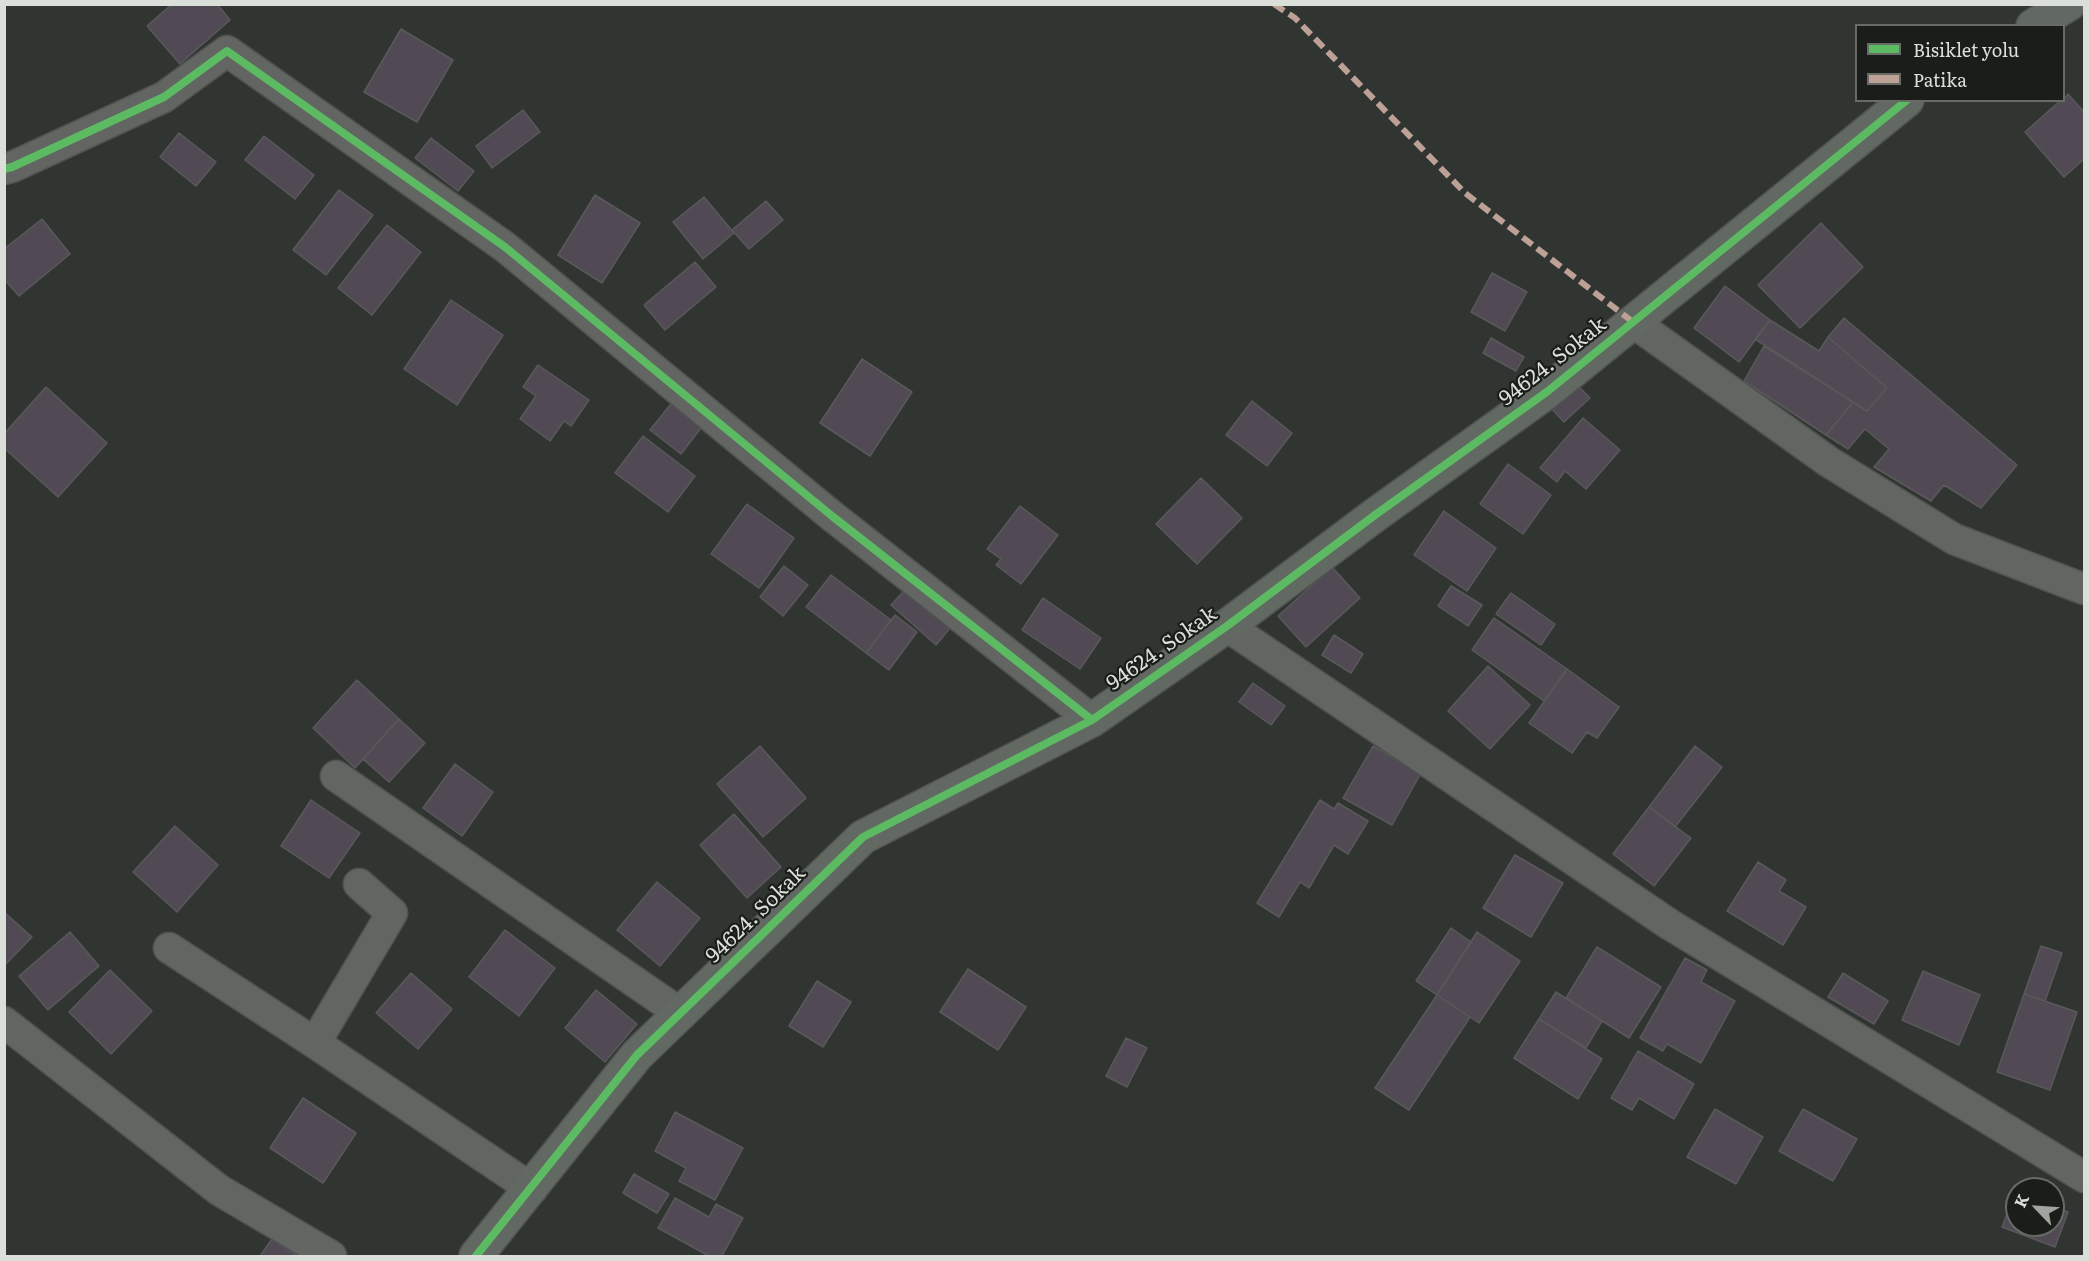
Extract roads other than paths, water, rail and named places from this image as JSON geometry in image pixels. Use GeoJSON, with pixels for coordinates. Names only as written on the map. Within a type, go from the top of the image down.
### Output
{"type":"FeatureCollection","features":[{"type":"Feature","properties":{"kind":"street"},"geometry":{"type":"LineString","coordinates":[[2036,24],[2069,4]]}},
{"type":"Feature","properties":{"kind":"street"},"geometry":{"type":"LineString","coordinates":[[4,169],[164,97],[227,51],[505,247],[832,516],[1092,720]]}},
{"type":"Feature","properties":{"kind":"street","name":"94624. Sokak"},"geometry":{"type":"LineString","coordinates":[[477,1257],[637,1055],[863,837],[1092,720],[1227,626],[1375,515],[1548,391],[1905,102]]}},
{"type":"Feature","properties":{"kind":"street"},"geometry":{"type":"LineString","coordinates":[[1633,322],[1829,462],[1954,539],[2085,589]]}},
{"type":"Feature","properties":{"kind":"street"},"geometry":{"type":"LineString","coordinates":[[1227,626],[1669,924],[2085,1178]]}},
{"type":"Feature","properties":{"kind":"street"},"geometry":{"type":"LineString","coordinates":[[336,776],[680,1014]]}},
{"type":"Feature","properties":{"kind":"street"},"geometry":{"type":"LineString","coordinates":[[315,1043],[393,913],[359,884]]}},
{"type":"Feature","properties":{"kind":"street"},"geometry":{"type":"LineString","coordinates":[[169,948],[532,1189]]}},
{"type":"Feature","properties":{"kind":"street"},"geometry":{"type":"LineString","coordinates":[[4,1022],[219,1190],[331,1257]]}}]}
